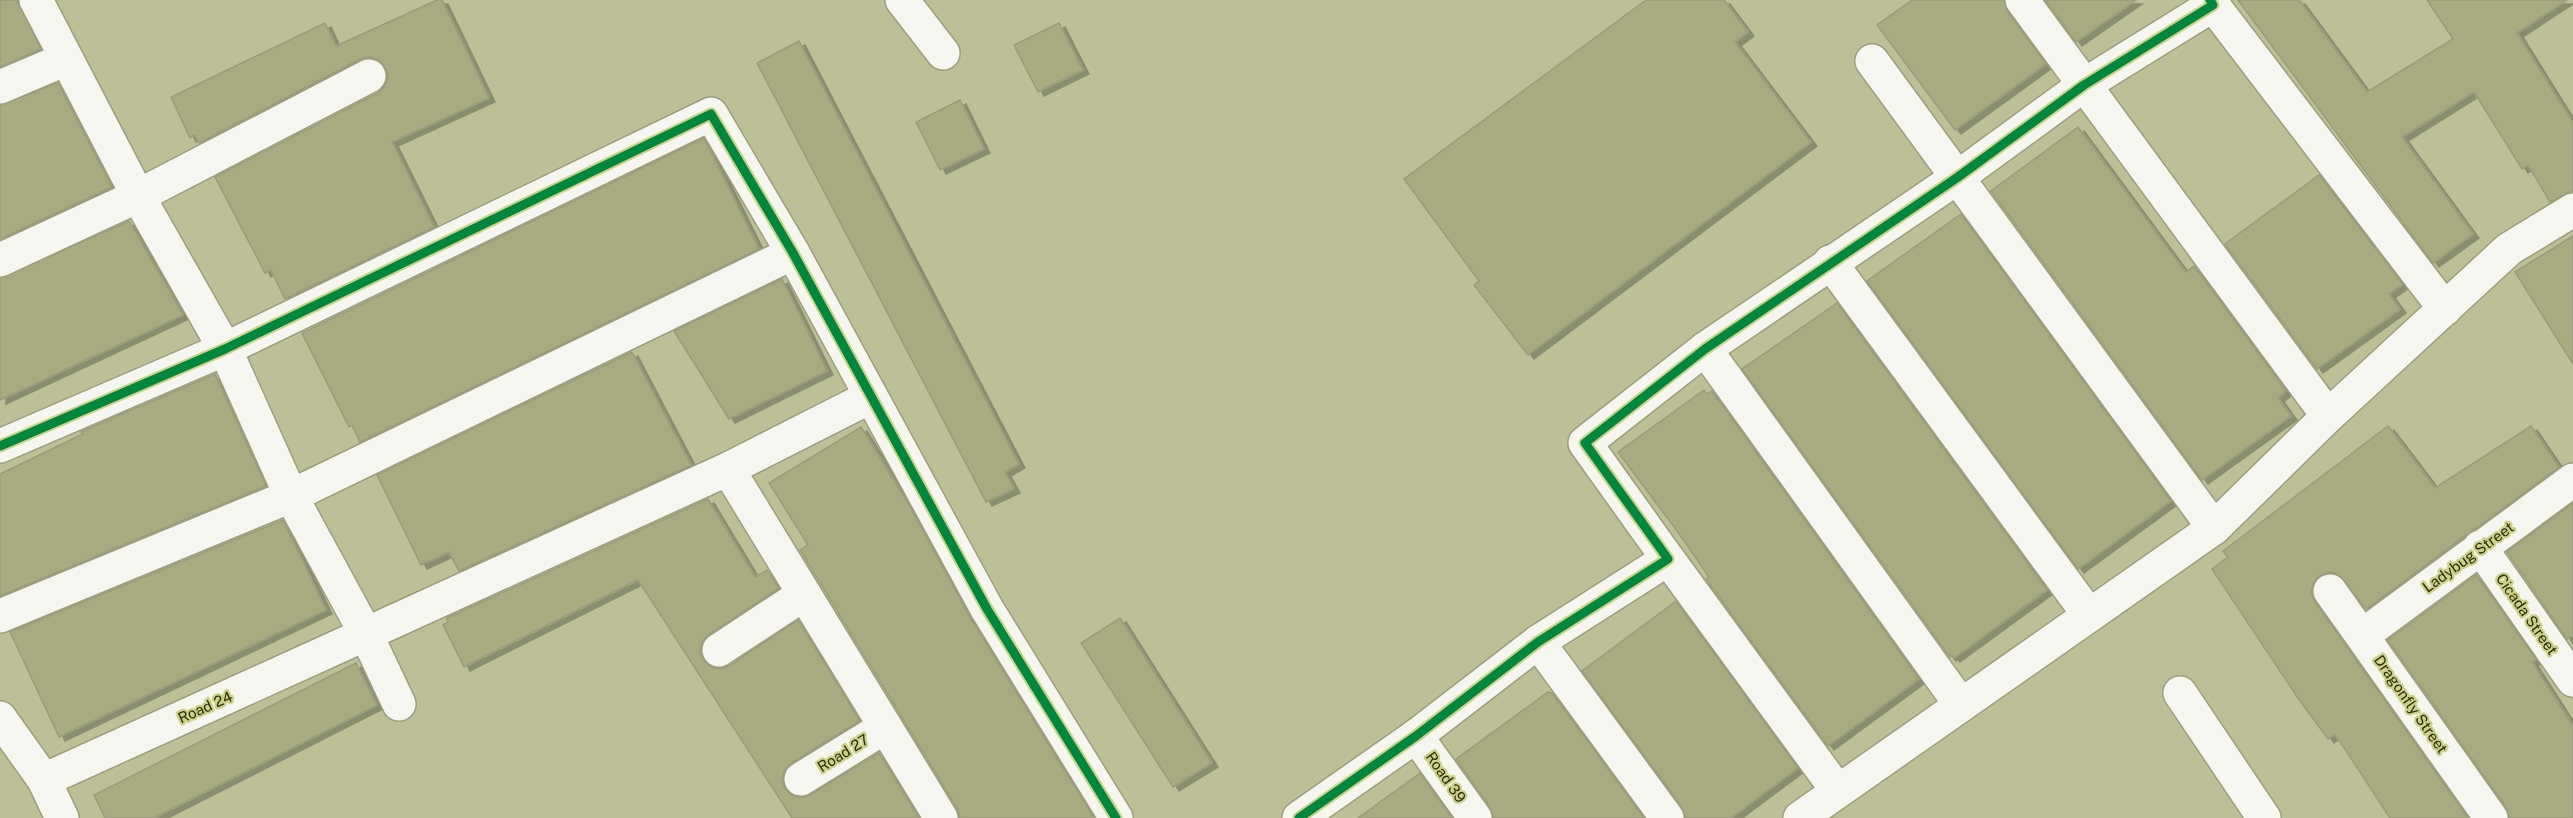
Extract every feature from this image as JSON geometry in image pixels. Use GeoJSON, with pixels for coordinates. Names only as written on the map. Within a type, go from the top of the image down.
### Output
{"type":"FeatureCollection","features":[{"type":"Feature","properties":{"kind":"street"},"geometry":{"type":"LineString","coordinates":[[36,0],[138,196],[225,349],[291,496],[366,634],[399,704]]}},
{"type":"Feature","properties":{"kind":"street"},"geometry":{"type":"LineString","coordinates":[[902,0],[943,53]]}},
{"type":"Feature","properties":{"kind":"street"},"geometry":{"type":"LineString","coordinates":[[2022,0],[2328,417]]}},
{"type":"Feature","properties":{"kind":"street"},"geometry":{"type":"LineString","coordinates":[[1837,790],[1585,443],[1705,349],[1958,177],[2085,85],[2212,3],[2445,309]]}},
{"type":"Feature","properties":{"kind":"street"},"geometry":{"type":"LineString","coordinates":[[0,87],[66,59]]}},
{"type":"Feature","properties":{"kind":"street"},"geometry":{"type":"LineString","coordinates":[[1872,61],[2214,528]]}},
{"type":"Feature","properties":{"kind":"street"},"geometry":{"type":"LineString","coordinates":[[0,260],[138,196],[369,76]]}},
{"type":"Feature","properties":{"kind":"street"},"geometry":{"type":"LineString","coordinates":[[0,446],[225,349],[711,114],[793,253],[987,609],[1116,818]]}},
{"type":"Feature","properties":{"kind":"street"},"geometry":{"type":"LineString","coordinates":[[1800,818],[2214,528],[2328,417],[2509,249],[2573,210]]}},
{"type":"Feature","properties":{"kind":"street"},"geometry":{"type":"LineString","coordinates":[[0,616],[291,496],[793,253]]}},
{"type":"Feature","properties":{"kind":"street"},"geometry":{"type":"LineString","coordinates":[[1830,262],[2089,615]]}},
{"type":"Feature","properties":{"kind":"street"},"geometry":{"type":"LineString","coordinates":[[1705,349],[1961,705]]}},
{"type":"Feature","properties":{"kind":"street","name":"Road 24"},"geometry":{"type":"LineString","coordinates":[[44,780],[728,469],[870,397]]}},
{"type":"Feature","properties":{"kind":"street"},"geometry":{"type":"LineString","coordinates":[[728,469],[941,818]]}},
{"type":"Feature","properties":{"kind":"street","name":"Ladybug Street"},"geometry":{"type":"LineString","coordinates":[[2363,635],[2573,480]]}},
{"type":"Feature","properties":{"kind":"street","name":"Cicada Street"},"geometry":{"type":"LineString","coordinates":[[2480,547],[2573,680]]}},
{"type":"Feature","properties":{"kind":"street"},"geometry":{"type":"LineString","coordinates":[[1299,818],[1416,736],[1538,642],[1668,559]]}},
{"type":"Feature","properties":{"kind":"street","name":"Dragonfly Street"},"geometry":{"type":"LineString","coordinates":[[2330,591],[2491,818]]}},
{"type":"Feature","properties":{"kind":"street"},"geometry":{"type":"LineString","coordinates":[[718,650],[804,594]]}},
{"type":"Feature","properties":{"kind":"street"},"geometry":{"type":"LineString","coordinates":[[1538,642],[1667,818]]}},
{"type":"Feature","properties":{"kind":"street"},"geometry":{"type":"LineString","coordinates":[[2180,693],[2264,818]]}},
{"type":"Feature","properties":{"kind":"street"},"geometry":{"type":"LineString","coordinates":[[0,718],[44,780],[62,818]]}},
{"type":"Feature","properties":{"kind":"street","name":"Road 27"},"geometry":{"type":"LineString","coordinates":[[801,779],[885,727]]}},
{"type":"Feature","properties":{"kind":"street","name":"Road 39"},"geometry":{"type":"LineString","coordinates":[[1416,736],[1475,818]]}},
{"type":"Feature","properties":{"kind":"building"},"geometry":{"type":"Polygon","coordinates":[[[0,0],[17,0],[41,49],[0,67],[0,0]]]}},
{"type":"Feature","properties":{"kind":"building"},"geometry":{"type":"Polygon","coordinates":[[[437,0],[442,0],[489,98],[392,142],[434,227],[285,299],[271,270],[265,273],[215,177],[378,93],[384,87],[388,77],[385,67],[380,61],[370,57],[360,59],[199,143],[195,135],[190,138],[171,97],[325,23],[336,46],[437,0]]]}},
{"type":"Feature","properties":{"kind":"building"},"geometry":{"type":"Polygon","coordinates":[[[1646,0],[1724,0],[1748,32],[1735,42],[1811,142],[1528,355],[1474,285],[1479,281],[1404,179],[1646,0]]]}},
{"type":"Feature","properties":{"kind":"building"},"geometry":{"type":"Polygon","coordinates":[[[1912,0],[2004,0],[2007,11],[2046,64],[1955,130],[1877,25],[1912,0]]]}},
{"type":"Feature","properties":{"kind":"building"},"geometry":{"type":"Polygon","coordinates":[[[2045,0],[2136,0],[2076,42],[2045,0]]]}},
{"type":"Feature","properties":{"kind":"building"},"geometry":{"type":"Polygon","coordinates":[[[2238,0],[2299,0],[2367,92],[2453,39],[2427,0],[2567,0],[2517,33],[2573,123],[2573,191],[2550,202],[2528,165],[2522,169],[2474,92],[2402,137],[2473,234],[2433,263],[2238,0]]]}},
{"type":"Feature","properties":{"kind":"building"},"geometry":{"type":"Polygon","coordinates":[[[1059,23],[1083,70],[1038,92],[1014,45],[1059,23]]]}},
{"type":"Feature","properties":{"kind":"building"},"geometry":{"type":"Polygon","coordinates":[[[799,41],[1019,464],[1005,472],[1014,489],[986,502],[757,63],[799,41]]]}},
{"type":"Feature","properties":{"kind":"building"},"geometry":{"type":"Polygon","coordinates":[[[58,83],[112,187],[0,239],[0,105],[58,83]]]}},
{"type":"Feature","properties":{"kind":"building"},"geometry":{"type":"Polygon","coordinates":[[[960,100],[984,149],[940,170],[916,122],[960,100]]]}},
{"type":"Feature","properties":{"kind":"building"},"geometry":{"type":"Polygon","coordinates":[[[2078,127],[2183,269],[2186,272],[2194,266],[2286,391],[2278,398],[2291,416],[2202,480],[1991,191],[2078,127]]]}},
{"type":"Feature","properties":{"kind":"building"},"geometry":{"type":"Polygon","coordinates":[[[704,138],[759,249],[360,442],[352,425],[349,427],[302,333],[704,138]]]}},
{"type":"Feature","properties":{"kind":"building"},"geometry":{"type":"Polygon","coordinates":[[[2319,175],[2403,284],[2389,294],[2400,309],[2317,369],[2225,244],[2319,175]]]}},
{"type":"Feature","properties":{"kind":"building"},"geometry":{"type":"Polygon","coordinates":[[[1961,214],[2171,501],[2078,569],[1867,281],[1961,214]]]}},
{"type":"Feature","properties":{"kind":"building"},"geometry":{"type":"Polygon","coordinates":[[[129,221],[183,315],[0,400],[0,278],[129,221]]]}},
{"type":"Feature","properties":{"kind":"building"},"geometry":{"type":"Polygon","coordinates":[[[2573,236],[2573,364],[2515,272],[2573,236]]]}},
{"type":"Feature","properties":{"kind":"building"},"geometry":{"type":"Polygon","coordinates":[[[782,279],[827,371],[729,419],[674,331],[782,279]]]}},
{"type":"Feature","properties":{"kind":"building"},"geometry":{"type":"Polygon","coordinates":[[[1837,303],[2047,590],[1954,658],[1952,655],[1950,657],[1742,369],[1837,303]]]}},
{"type":"Feature","properties":{"kind":"building"},"geometry":{"type":"Polygon","coordinates":[[[632,352],[691,465],[459,571],[449,552],[421,565],[377,475],[632,352]]]}},
{"type":"Feature","properties":{"kind":"building"},"geometry":{"type":"Polygon","coordinates":[[[215,374],[266,486],[0,596],[0,474],[83,434],[81,432],[215,374]]]}},
{"type":"Feature","properties":{"kind":"building"},"geometry":{"type":"Polygon","coordinates":[[[1704,390],[1707,394],[1712,391],[1919,679],[1828,746],[1706,579],[1709,577],[1680,535],[1618,452],[1704,390]]]}},
{"type":"Feature","properties":{"kind":"building"},"geometry":{"type":"Polygon","coordinates":[[[2388,426],[2435,488],[2531,426],[2559,467],[2366,609],[2338,574],[2328,572],[2319,576],[2313,584],[2311,593],[2315,602],[2468,818],[2390,818],[2335,734],[2328,739],[2300,701],[2212,569],[2228,557],[2223,551],[2388,426]]]}},
{"type":"Feature","properties":{"kind":"building"},"geometry":{"type":"Polygon","coordinates":[[[861,427],[909,505],[971,619],[1094,818],[960,818],[957,808],[800,550],[808,545],[769,483],[861,427]]]}},
{"type":"Feature","properties":{"kind":"building"},"geometry":{"type":"Polygon","coordinates":[[[708,499],[755,577],[767,570],[779,588],[708,635],[702,642],[700,651],[704,661],[711,667],[721,669],[729,666],[798,620],[860,721],[791,763],[784,771],[782,779],[785,789],[801,798],[810,795],[879,753],[919,818],[792,818],[638,580],[464,667],[443,625],[448,622],[447,618],[708,499]]]}},
{"type":"Feature","properties":{"kind":"building"},"geometry":{"type":"Polygon","coordinates":[[[2573,503],[2573,635],[2567,639],[2507,552],[2573,503]]]}},
{"type":"Feature","properties":{"kind":"building"},"geometry":{"type":"Polygon","coordinates":[[[283,520],[326,610],[59,737],[10,632],[283,520]]]}},
{"type":"Feature","properties":{"kind":"building"},"geometry":{"type":"Polygon","coordinates":[[[2476,575],[2536,659],[2532,662],[2573,726],[2573,818],[2509,818],[2506,807],[2388,640],[2476,575]]]}},
{"type":"Feature","properties":{"kind":"building"},"geometry":{"type":"Polygon","coordinates":[[[1676,601],[1798,768],[1731,818],[1685,818],[1682,807],[1582,671],[1676,601]]]}},
{"type":"Feature","properties":{"kind":"building"},"geometry":{"type":"Polygon","coordinates":[[[1120,618],[1212,763],[1173,787],[1081,643],[1120,618]]]}},
{"type":"Feature","properties":{"kind":"building"},"geometry":{"type":"Polygon","coordinates":[[[356,663],[377,705],[154,818],[105,818],[94,795],[356,663]]]}},
{"type":"Feature","properties":{"kind":"building"},"geometry":{"type":"Polygon","coordinates":[[[1548,692],[1552,693],[1644,818],[1493,818],[1490,807],[1456,759],[1548,692]]]}},
{"type":"Feature","properties":{"kind":"building"},"geometry":{"type":"Polygon","coordinates":[[[1420,773],[1452,818],[1358,818],[1420,773]]]}},
{"type":"Feature","properties":{"kind":"cycle path"},"geometry":{"type":"LineString","coordinates":[[1299,818],[1416,736],[1538,642],[1668,559],[1585,443],[1705,349],[1958,177],[2084,85],[2213,5],[2210,0]]}},
{"type":"Feature","properties":{"kind":"cycle path"},"geometry":{"type":"LineString","coordinates":[[0,446],[225,349],[711,114],[793,253],[987,609],[1116,818]]}}]}
